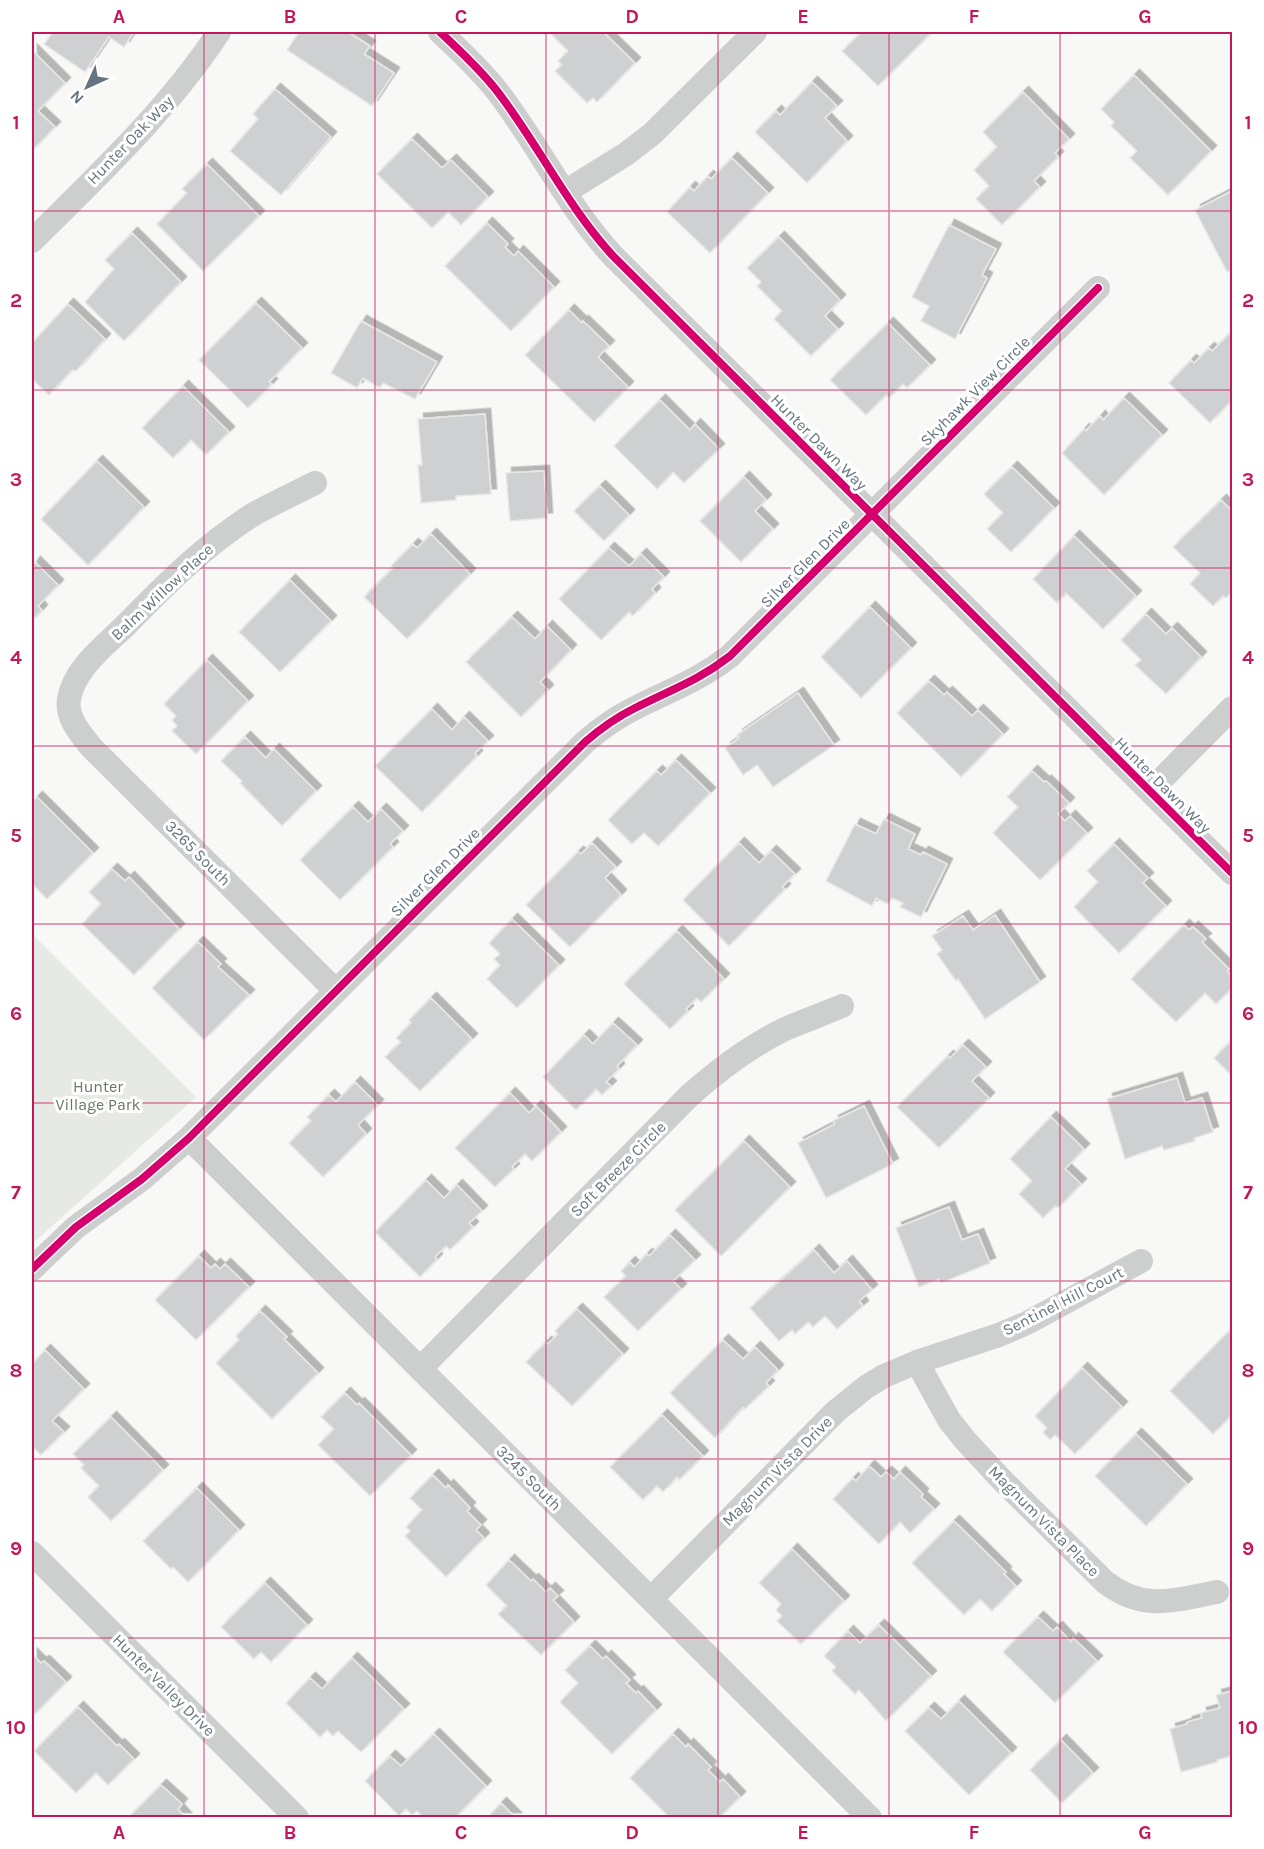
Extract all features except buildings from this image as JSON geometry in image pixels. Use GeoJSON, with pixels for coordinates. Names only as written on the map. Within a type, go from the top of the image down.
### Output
{"type":"FeatureCollection","features":[{"type":"Feature","properties":{"kind":"street","name":"Hunter Oak Way"},"geometry":{"type":"LineString","coordinates":[[32,241],[164,107],[219,32]]}},
{"type":"Feature","properties":{"kind":"street","name":"Hunter Dawn Way"},"geometry":{"type":"LineString","coordinates":[[440,32],[498,92],[597,239],[613,256],[1233,873]]}},
{"type":"Feature","properties":{"kind":"street"},"geometry":{"type":"LineString","coordinates":[[565,192],[626,154],[652,134],[755,32]]}},
{"type":"Feature","properties":{"kind":"street","name":"Skyhawk View Circle"},"geometry":{"type":"LineString","coordinates":[[872,514],[1098,288]]}},
{"type":"Feature","properties":{"kind":"street","name":"Balm Willow Place"},"geometry":{"type":"LineString","coordinates":[[69,709],[69,697],[87,665],[171,580],[211,545],[247,519],[315,483]]}},
{"type":"Feature","properties":{"kind":"street","name":"Silver Glen Drive"},"geometry":{"type":"LineString","coordinates":[[32,1269],[76,1227],[142,1179],[189,1138],[585,742],[634,708],[695,680],[730,656],[872,514]]}},
{"type":"Feature","properties":{"kind":"street"},"geometry":{"type":"LineString","coordinates":[[1149,791],[1233,708]]}},
{"type":"Feature","properties":{"kind":"street","name":"3265 South"},"geometry":{"type":"LineString","coordinates":[[69,709],[77,730],[91,747],[336,990]]}},
{"type":"Feature","properties":{"kind":"street","name":"Soft Breeze Circle"},"geometry":{"type":"LineString","coordinates":[[420,1369],[711,1077],[734,1059],[785,1029],[842,1006]]}},
{"type":"Feature","properties":{"kind":"street","name":"3245 South"},"geometry":{"type":"LineString","coordinates":[[189,1138],[870,1818]]}},
{"type":"Feature","properties":{"kind":"street","name":"Sentinel Hill Court"},"geometry":{"type":"LineString","coordinates":[[917,1362],[999,1335],[1027,1323],[1140,1261]]}},
{"type":"Feature","properties":{"kind":"street","name":"Magnum Vista Place"},"geometry":{"type":"LineString","coordinates":[[917,1362],[941,1406],[965,1440],[999,1477],[1112,1587],[1131,1598],[1153,1602],[1217,1592]]}},
{"type":"Feature","properties":{"kind":"street","name":"Magnum Vista Drive"},"geometry":{"type":"LineString","coordinates":[[651,1599],[835,1412],[866,1387],[917,1362]]}},
{"type":"Feature","properties":{"kind":"street","name":"Hunter Valley Drive"},"geometry":{"type":"LineString","coordinates":[[32,1553],[297,1818]]}},
{"type":"Feature","properties":{"kind":"green space","name":"Hunter Village Park"},"geometry":{"type":"Polygon","coordinates":[[[32,934],[196,1097],[32,1244],[32,934]]]}},
{"type":"Feature","properties":{"kind":"cycle path"},"geometry":{"type":"LineString","coordinates":[[440,32],[497,91],[581,217],[613,256],[1232,873]]}},
{"type":"Feature","properties":{"kind":"cycle path"},"geometry":{"type":"LineString","coordinates":[[32,1269],[76,1227],[142,1179],[189,1138],[585,742],[622,715],[695,679],[730,656],[1098,288]]}}]}
